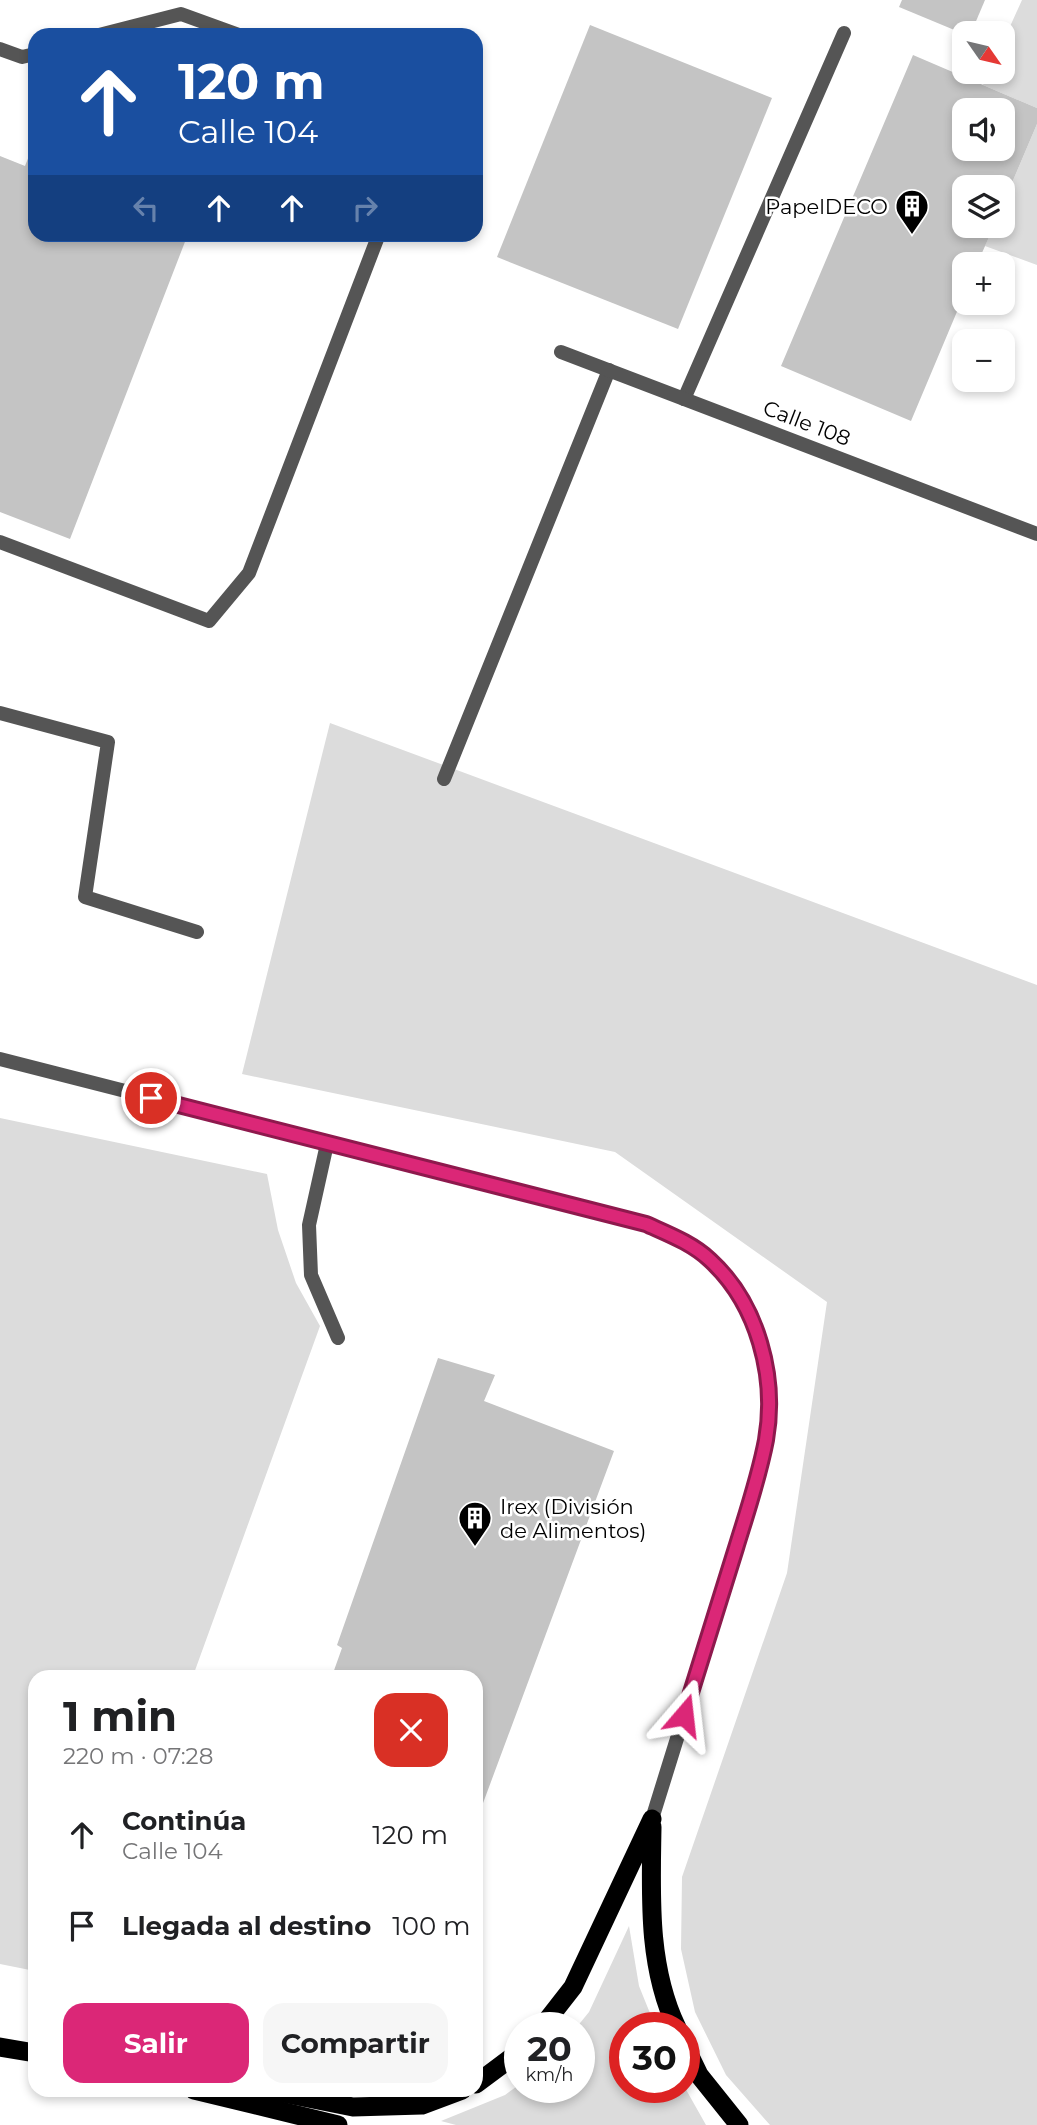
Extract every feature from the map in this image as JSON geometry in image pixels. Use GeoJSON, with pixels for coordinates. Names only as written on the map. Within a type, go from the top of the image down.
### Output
{"type":"FeatureCollection","features":[{"type":"Feature","properties":{"kind":"highway"},"geometry":{"type":"LineString","coordinates":[[553,2012],[573,1987],[652,1819]]}},
{"type":"Feature","properties":{"kind":"highway"},"geometry":{"type":"LineString","coordinates":[[652,1819],[651,1925],[669,2012]]}},
{"type":"Feature","properties":{"kind":"highway"},"geometry":{"type":"LineString","coordinates":[[0,2046],[28,2052]]}},
{"type":"Feature","properties":{"kind":"highway"},"geometry":{"type":"LineString","coordinates":[[483,2079],[504,2063]]}},
{"type":"Feature","properties":{"kind":"highway"},"geometry":{"type":"LineString","coordinates":[[700,2077],[739,2125]]}},
{"type":"Feature","properties":{"kind":"highway"},"geometry":{"type":"LineString","coordinates":[[223,2097],[338,2125]]}},
{"type":"Feature","properties":{"kind":"highway"},"geometry":{"type":"LineString","coordinates":[[303,2097],[354,2107],[422,2105],[443,2097]]}},
{"type":"Feature","properties":{"kind":"street"},"geometry":{"type":"LineString","coordinates":[[126,28],[181,14],[220,28]]}},
{"type":"Feature","properties":{"kind":"street"},"geometry":{"type":"LineString","coordinates":[[684,399],[844,33]]}},
{"type":"Feature","properties":{"kind":"street"},"geometry":{"type":"LineString","coordinates":[[0,49],[22,57],[28,56]]}},
{"type":"Feature","properties":{"kind":"street"},"geometry":{"type":"LineString","coordinates":[[0,542],[209,621],[249,573],[376,242]]}},
{"type":"Feature","properties":{"kind":"street","name":"Calle 108"},"geometry":{"type":"LineString","coordinates":[[561,352],[1037,534]]}},
{"type":"Feature","properties":{"kind":"street"},"geometry":{"type":"LineString","coordinates":[[444,779],[609,370]]}},
{"type":"Feature","properties":{"kind":"street"},"geometry":{"type":"LineString","coordinates":[[0,713],[108,742],[85,897],[197,932]]}},
{"type":"Feature","properties":{"kind":"street"},"geometry":{"type":"LineString","coordinates":[[0,1059],[327,1144],[605,1212],[657,1229],[680,1240],[710,1259],[732,1284],[749,1313],[760,1340],[768,1377],[766,1439],[757,1480],[652,1819]]}},
{"type":"Feature","properties":{"kind":"street"},"geometry":{"type":"LineString","coordinates":[[327,1144],[309,1225],[311,1275],[338,1338]]}},
{"type":"Feature","properties":{"kind":"shaded area"},"geometry":{"type":"Polygon","coordinates":[[[1022,0],[1037,0],[1037,108],[983,85],[1015,84],[1015,21],[1012,21],[1022,0]]]}},
{"type":"Feature","properties":{"kind":"shaded area"},"geometry":{"type":"Polygon","coordinates":[[[1037,124],[1037,265],[1015,257],[1015,252],[1001,252],[985,246],[989,238],[1015,238],[1015,176],[1037,124]]]}},
{"type":"Feature","properties":{"kind":"shaded area"},"geometry":{"type":"Polygon","coordinates":[[[330,723],[1037,985],[1037,2125],[770,2125],[726,2075],[700,2022],[700,2012],[695,2012],[681,1949],[682,1877],[787,1573],[827,1302],[615,1152],[242,1074],[330,723]]]}},
{"type":"Feature","properties":{"kind":"shaded area"},"geometry":{"type":"Polygon","coordinates":[[[0,1118],[267,1174],[278,1230],[296,1283],[320,1326],[195,1670],[28,1670],[28,1970],[0,1964],[0,1118]]]}},
{"type":"Feature","properties":{"kind":"shaded area"},"geometry":{"type":"Polygon","coordinates":[[[629,1926],[639,1986],[650,2012],[609,2012],[609,2103],[694,2103],[706,2125],[456,2125],[441,2121],[504,2095],[504,2103],[595,2103],[595,2012],[589,2012],[629,1926]]]}},
{"type":"Feature","properties":{"kind":"building"},"geometry":{"type":"Polygon","coordinates":[[[902,0],[985,0],[976,21],[952,21],[952,29],[899,7],[902,0]]]}},
{"type":"Feature","properties":{"kind":"building"},"geometry":{"type":"Polygon","coordinates":[[[590,25],[772,98],[678,329],[497,257],[590,25]]]}},
{"type":"Feature","properties":{"kind":"building","name":"PapelDECO"},"geometry":{"type":"Polygon","coordinates":[[[913,55],[952,72],[952,84],[981,84],[1014,98],[952,98],[952,161],[1015,161],[1015,99],[1037,108],[1037,124],[1015,176],[952,175],[952,238],[989,238],[982,252],[952,252],[952,315],[956,315],[911,421],[781,366],[913,55]]]}},
{"type":"Feature","properties":{"kind":"building"},"geometry":{"type":"Polygon","coordinates":[[[0,156],[25,166],[28,158],[28,242],[185,242],[70,539],[0,512],[0,156]]]}},
{"type":"Feature","properties":{"kind":"building","name":"Irex (División de Alimentos)"},"geometry":{"type":"Polygon","coordinates":[[[438,1358],[495,1375],[484,1401],[614,1451],[483,1803],[483,1670],[334,1670],[342,1648],[337,1645],[438,1358]]]}},
{"type":"Feature","properties":{"kind":"place","name":"PapelDECO"},"geometry":{"type":"Point","coordinates":[912,236]}},
{"type":"Feature","properties":{"kind":"place","name":"Irex (División de Alimentos)"},"geometry":{"type":"Point","coordinates":[475,1548]}},
{"type":"Feature","properties":{"kind":"route"},"geometry":{"type":"LineString","coordinates":[[151,1098],[646,1224],[680,1240],[710,1259],[732,1284],[749,1313],[760,1340],[768,1377],[766,1439],[757,1480],[684,1715]]}}]}
